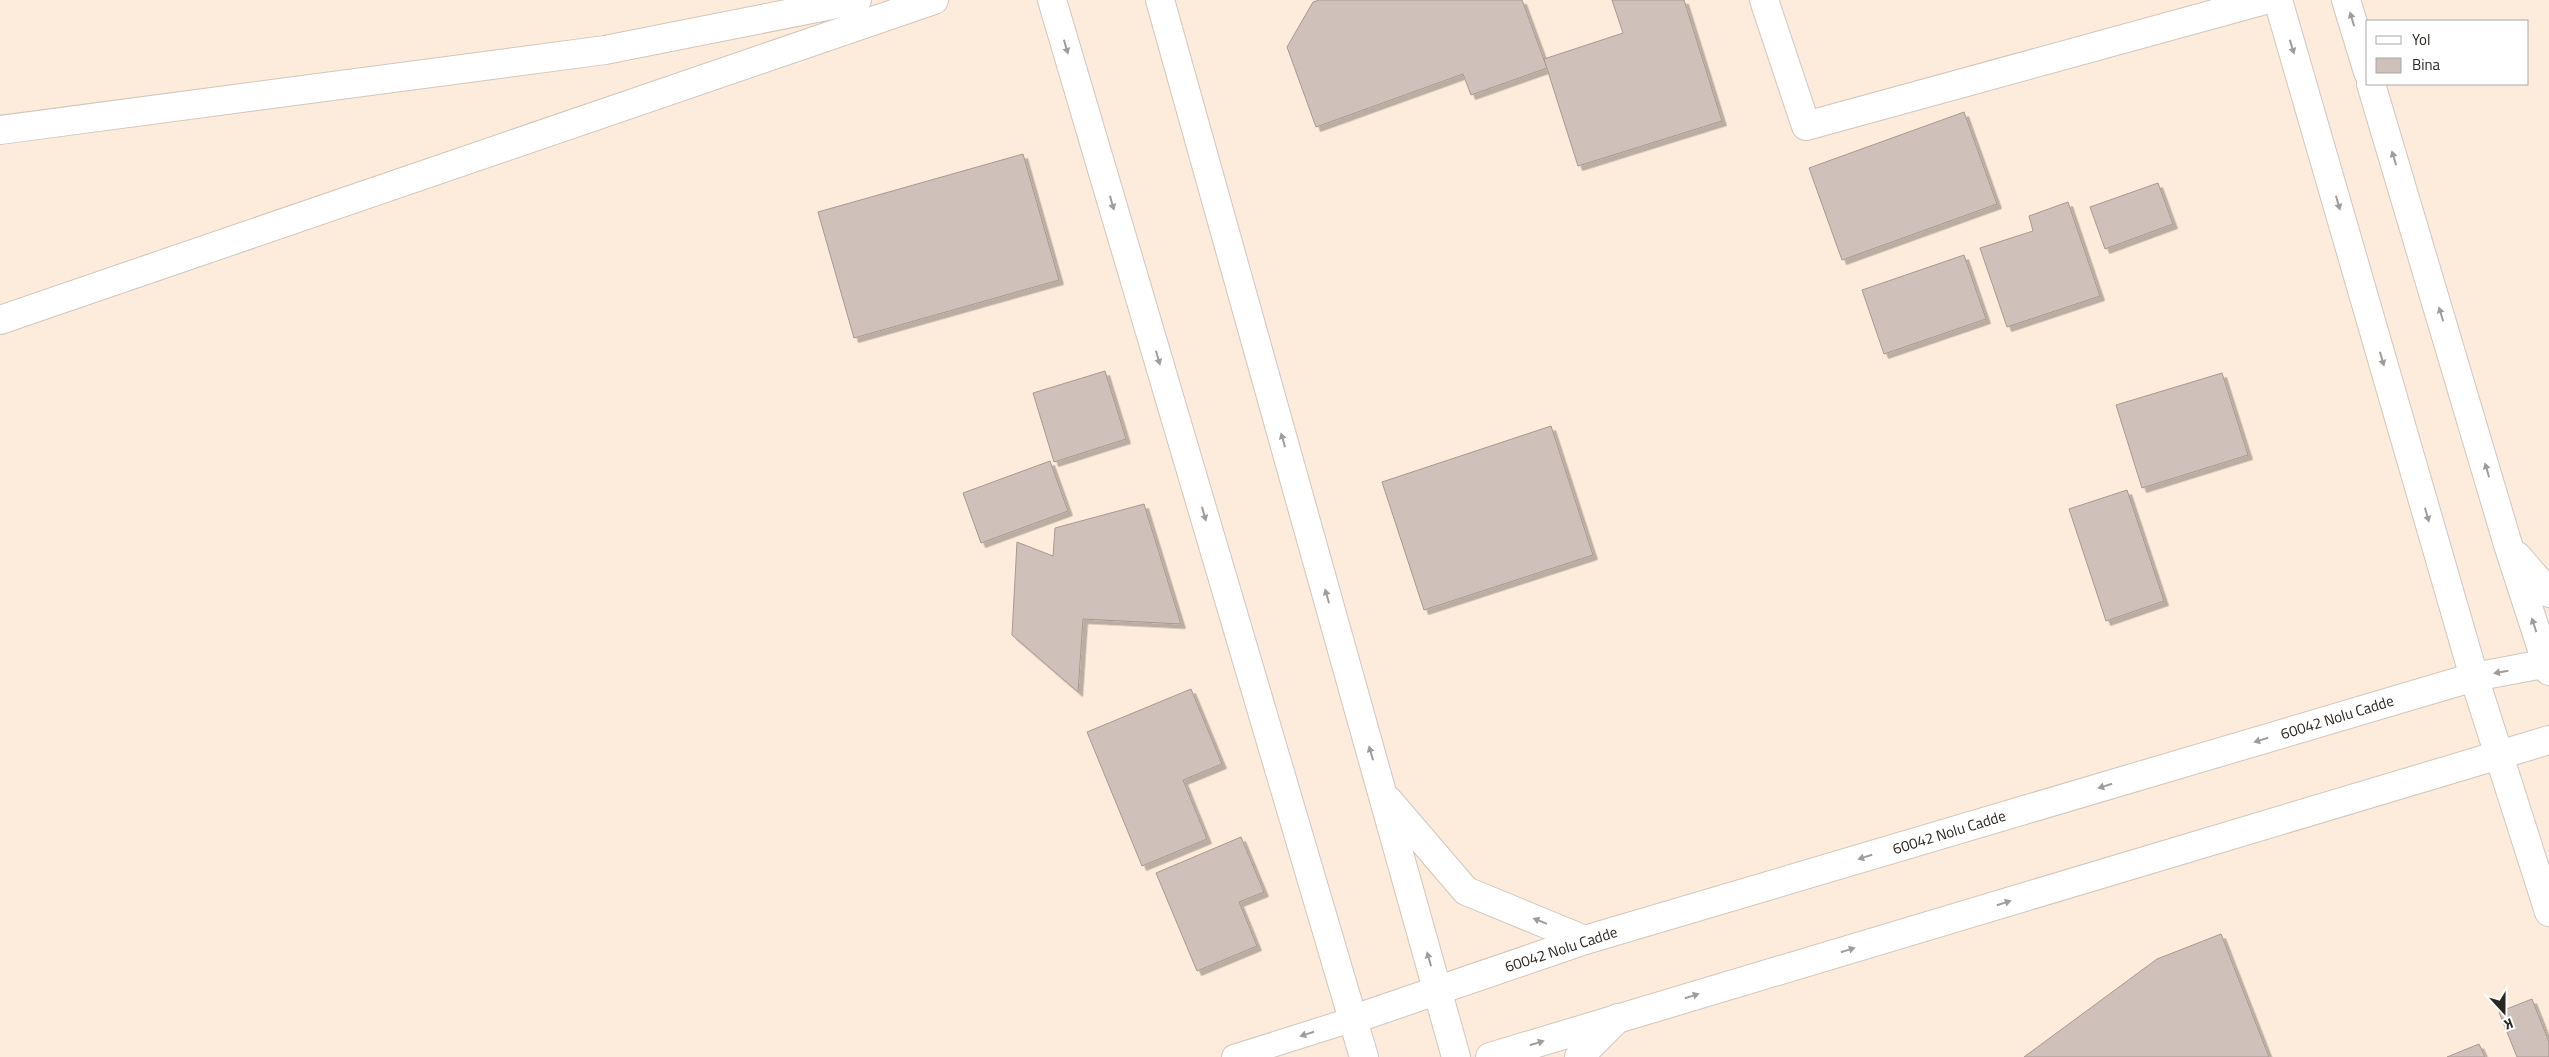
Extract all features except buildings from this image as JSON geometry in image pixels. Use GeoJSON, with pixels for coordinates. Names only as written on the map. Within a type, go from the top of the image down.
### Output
{"type":"FeatureCollection","features":[{"type":"Feature","properties":{"kind":"street"},"geometry":{"type":"LineString","coordinates":[[0,130],[605,50],[857,0]]}},
{"type":"Feature","properties":{"kind":"street"},"geometry":{"type":"LineString","coordinates":[[0,320],[934,0]]}},
{"type":"Feature","properties":{"kind":"street"},"geometry":{"type":"LineString","coordinates":[[1052,0],[1364,1057]]}},
{"type":"Feature","properties":{"kind":"street"},"geometry":{"type":"LineString","coordinates":[[1160,0],[1456,1057]]}},
{"type":"Feature","properties":{"kind":"street"},"geometry":{"type":"LineString","coordinates":[[1764,0],[1806,126],[2265,0]]}},
{"type":"Feature","properties":{"kind":"street"},"geometry":{"type":"LineString","coordinates":[[2278,0],[2474,677],[2549,912]]}},
{"type":"Feature","properties":{"kind":"street"},"geometry":{"type":"LineString","coordinates":[[2346,0],[2366,65]]}},
{"type":"Feature","properties":{"kind":"street"},"geometry":{"type":"LineString","coordinates":[[2371,85],[2509,548],[2548,666]]}},
{"type":"Feature","properties":{"kind":"street"},"geometry":{"type":"LineString","coordinates":[[2509,548],[2549,593]]}},
{"type":"Feature","properties":{"kind":"street","name":"60042 Nolu Cadde"},"geometry":{"type":"LineString","coordinates":[[1354,1019],[1586,940],[2474,677],[2548,666]]}},
{"type":"Feature","properties":{"kind":"street"},"geometry":{"type":"LineString","coordinates":[[1490,1057],[2549,740]]}},
{"type":"Feature","properties":{"kind":"street"},"geometry":{"type":"LineString","coordinates":[[1382,793],[1466,891],[1586,940]]}},
{"type":"Feature","properties":{"kind":"street"},"geometry":{"type":"LineString","coordinates":[[1579,1057],[1618,1018]]}},
{"type":"Feature","properties":{"kind":"lane"},"geometry":{"type":"LineString","coordinates":[[1234,1057],[1354,1019]]}},
{"type":"Feature","properties":{"kind":"shaded area"},"geometry":{"type":"Polygon","coordinates":[[[0,0],[2549,0],[2549,1057],[0,1057],[0,0]]]}}]}
